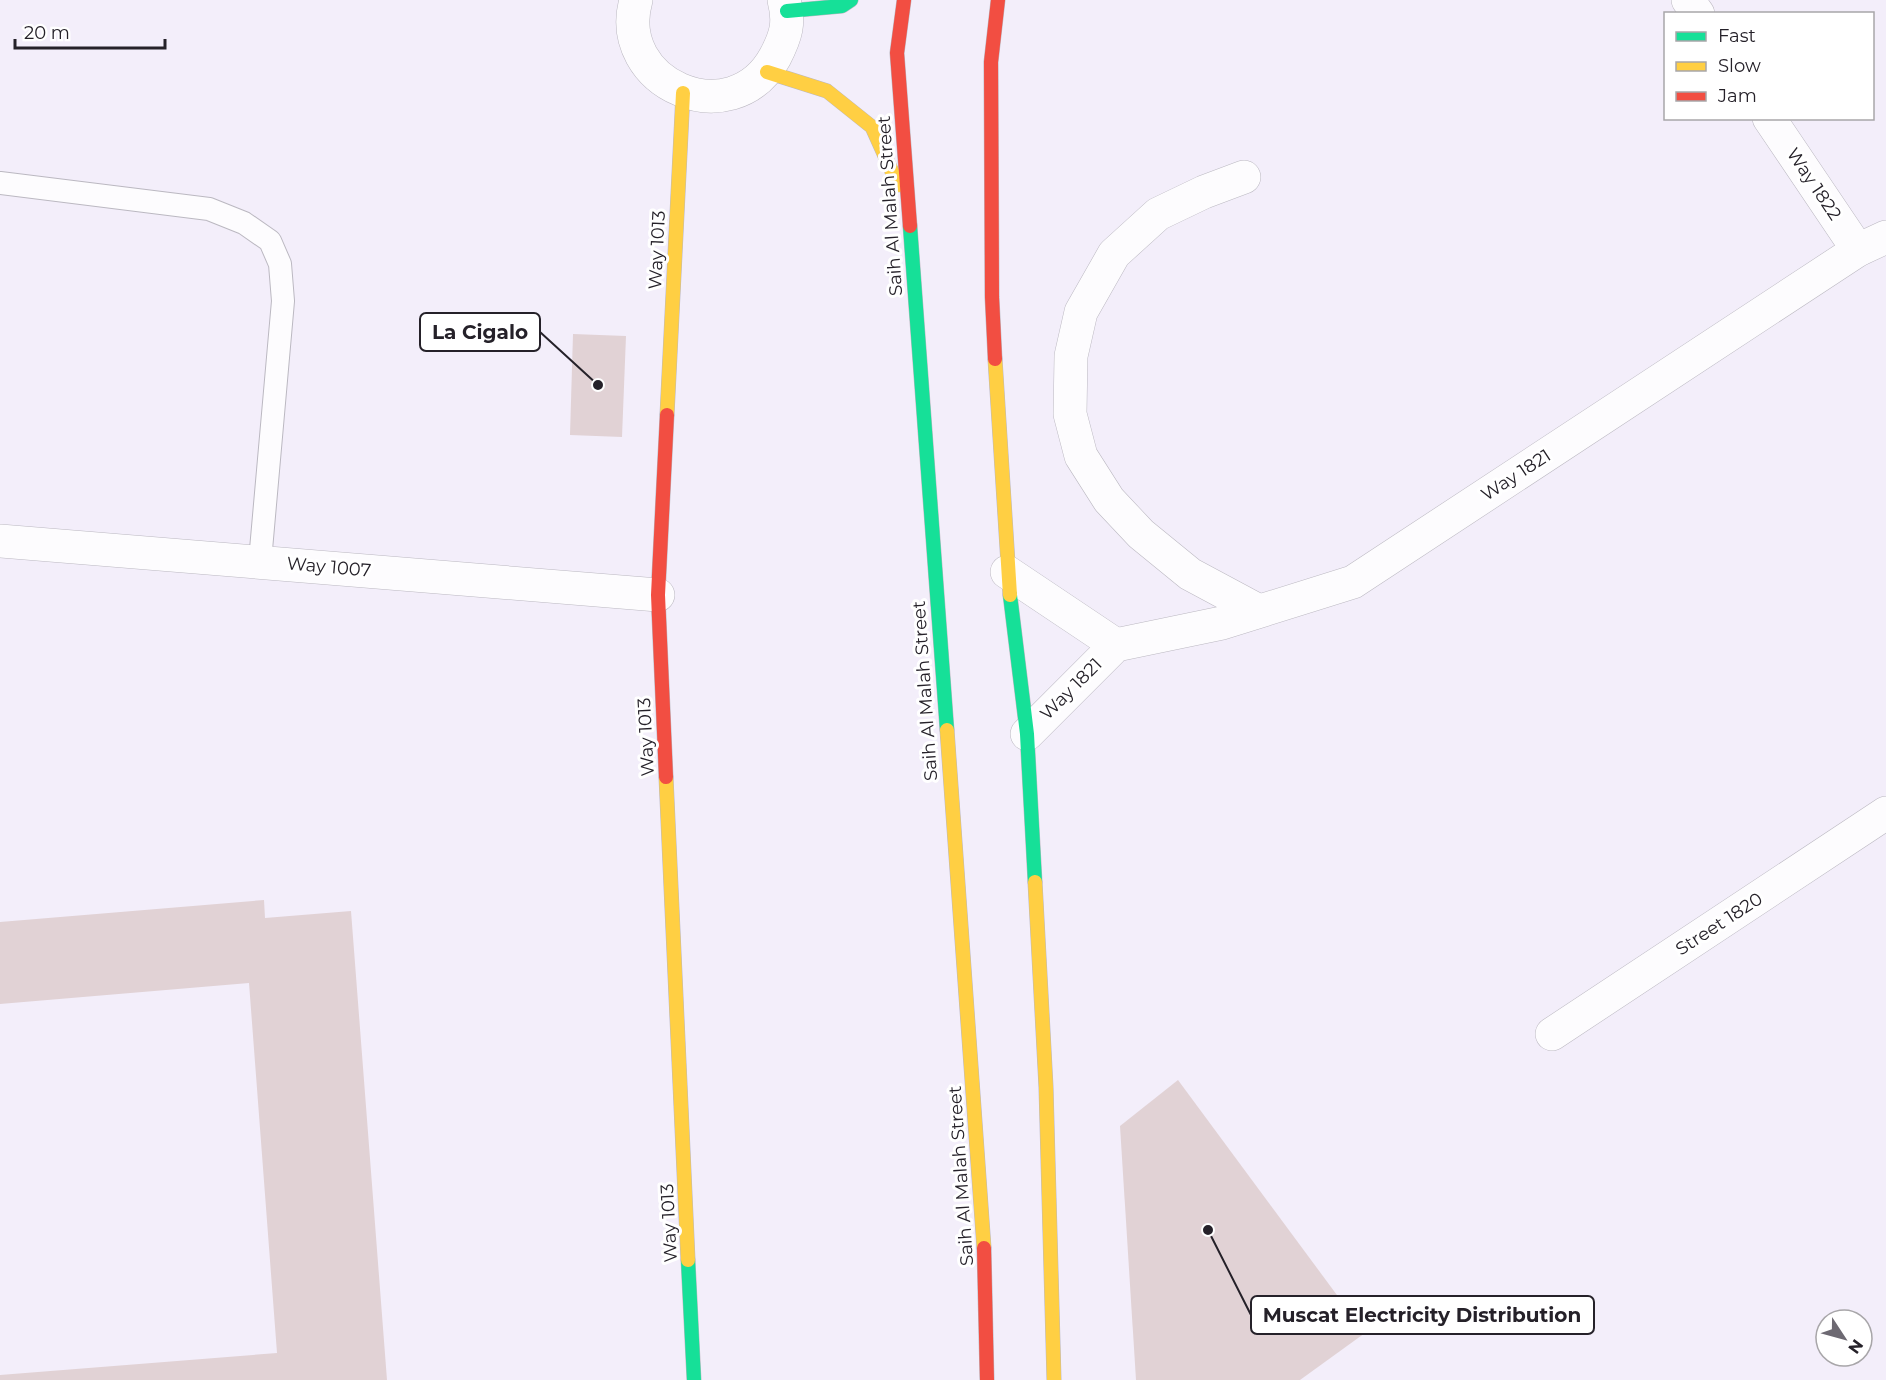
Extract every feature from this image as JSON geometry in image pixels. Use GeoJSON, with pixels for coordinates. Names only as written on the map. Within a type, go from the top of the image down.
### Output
{"type":"FeatureCollection","features":[{"type":"Feature","properties":{"kind":"street"},"geometry":{"type":"LineString","coordinates":[[636,0],[634,34],[644,59],[662,80],[683,93],[710,97],[746,89],[767,72],[786,38],[785,5],[842,6],[851,0]]}},
{"type":"Feature","properties":{"kind":"street","name":"Saih Al Malah Street"},"geometry":{"type":"LineString","coordinates":[[904,0],[897,53],[984,1237],[987,1380]]}},
{"type":"Feature","properties":{"kind":"street"},"geometry":{"type":"LineString","coordinates":[[998,0],[991,62],[992,297],[1006,572],[1027,734],[1046,1087],[1054,1380]]}},
{"type":"Feature","properties":{"kind":"street"},"geometry":{"type":"LineString","coordinates":[[991,62],[1007,0]]}},
{"type":"Feature","properties":{"kind":"street"},"geometry":{"type":"LineString","coordinates":[[767,72],[827,91],[872,127],[908,207]]}},
{"type":"Feature","properties":{"kind":"street","name":"Way 1013"},"geometry":{"type":"LineString","coordinates":[[683,93],[658,595],[694,1380]]}},
{"type":"Feature","properties":{"kind":"street","name":"Way 1822"},"geometry":{"type":"LineString","coordinates":[[1771,120],[1872,244]]}},
{"type":"Feature","properties":{"kind":"street"},"geometry":{"type":"LineString","coordinates":[[1244,177],[1204,192],[1158,214],[1114,254],[1081,312],[1071,356],[1070,414],[1082,456],[1109,500],[1141,534],[1190,574],[1259,611]]}},
{"type":"Feature","properties":{"kind":"street","name":"Way 1821"},"geometry":{"type":"LineString","coordinates":[[1027,734],[1116,645],[1222,623],[1353,582],[1872,244]]}},
{"type":"Feature","properties":{"kind":"street","name":"Way 1007"},"geometry":{"type":"LineString","coordinates":[[0,541],[658,595]]}},
{"type":"Feature","properties":{"kind":"street","name":"Way 1821"},"geometry":{"type":"LineString","coordinates":[[1006,572],[1116,645]]}},
{"type":"Feature","properties":{"kind":"street","name":"Street 1820"},"geometry":{"type":"LineString","coordinates":[[1552,1034],[1886,813]]}},
{"type":"Feature","properties":{"kind":"lane"},"geometry":{"type":"LineString","coordinates":[[0,183],[209,209],[244,223],[270,241],[280,264],[283,301],[260,561]]}},
{"type":"Feature","properties":{"kind":"building"},"geometry":{"type":"Polygon","coordinates":[[[573,334],[626,336],[622,437],[570,435],[573,334]]]}},
{"type":"Feature","properties":{"kind":"building"},"geometry":{"type":"Polygon","coordinates":[[[264,900],[265,918],[351,911],[387,1380],[0,1380],[0,1375],[277,1353],[249,983],[0,1004],[0,922],[264,900]]]}},
{"type":"Feature","properties":{"kind":"building"},"geometry":{"type":"Polygon","coordinates":[[[1178,1080],[1365,1333],[1300,1380],[1136,1380],[1120,1126],[1178,1080]]]}},
{"type":"Feature","properties":{"kind":"traffic: fast"},"geometry":{"type":"LineString","coordinates":[[787,11],[842,6],[851,0]]}},
{"type":"Feature","properties":{"kind":"traffic: fast"},"geometry":{"type":"LineString","coordinates":[[910,226],[947,730]]}},
{"type":"Feature","properties":{"kind":"traffic: fast"},"geometry":{"type":"LineString","coordinates":[[1010,595],[1027,734],[1035,882]]}},
{"type":"Feature","properties":{"kind":"traffic: fast"},"geometry":{"type":"LineString","coordinates":[[688,1260],[694,1380]]}},
{"type":"Feature","properties":{"kind":"traffic: slow"},"geometry":{"type":"LineString","coordinates":[[767,72],[827,91],[872,127],[898,185]]}},
{"type":"Feature","properties":{"kind":"traffic: slow"},"geometry":{"type":"LineString","coordinates":[[667,415],[683,93]]}},
{"type":"Feature","properties":{"kind":"traffic: slow"},"geometry":{"type":"LineString","coordinates":[[995,359],[1010,595]]}},
{"type":"Feature","properties":{"kind":"traffic: slow"},"geometry":{"type":"LineString","coordinates":[[947,730],[984,1248]]}},
{"type":"Feature","properties":{"kind":"traffic: slow"},"geometry":{"type":"LineString","coordinates":[[666,777],[688,1260]]}},
{"type":"Feature","properties":{"kind":"traffic: slow"},"geometry":{"type":"LineString","coordinates":[[1035,882],[1046,1087],[1054,1380]]}},
{"type":"Feature","properties":{"kind":"traffic: jam"},"geometry":{"type":"LineString","coordinates":[[904,0],[897,53],[910,226]]}},
{"type":"Feature","properties":{"kind":"traffic: jam"},"geometry":{"type":"LineString","coordinates":[[995,359],[992,297],[991,62],[998,0]]}},
{"type":"Feature","properties":{"kind":"traffic: jam"},"geometry":{"type":"LineString","coordinates":[[666,777],[658,595],[667,415]]}},
{"type":"Feature","properties":{"kind":"traffic: jam"},"geometry":{"type":"LineString","coordinates":[[984,1248],[987,1380]]}},
{"type":"Feature","properties":{"kind":"place","name":"La Cigalo"},"geometry":{"type":"Point","coordinates":[598,385]}},
{"type":"Feature","properties":{"kind":"place","name":"Muscat Electricity Distribution"},"geometry":{"type":"Point","coordinates":[1208,1230]}}]}
